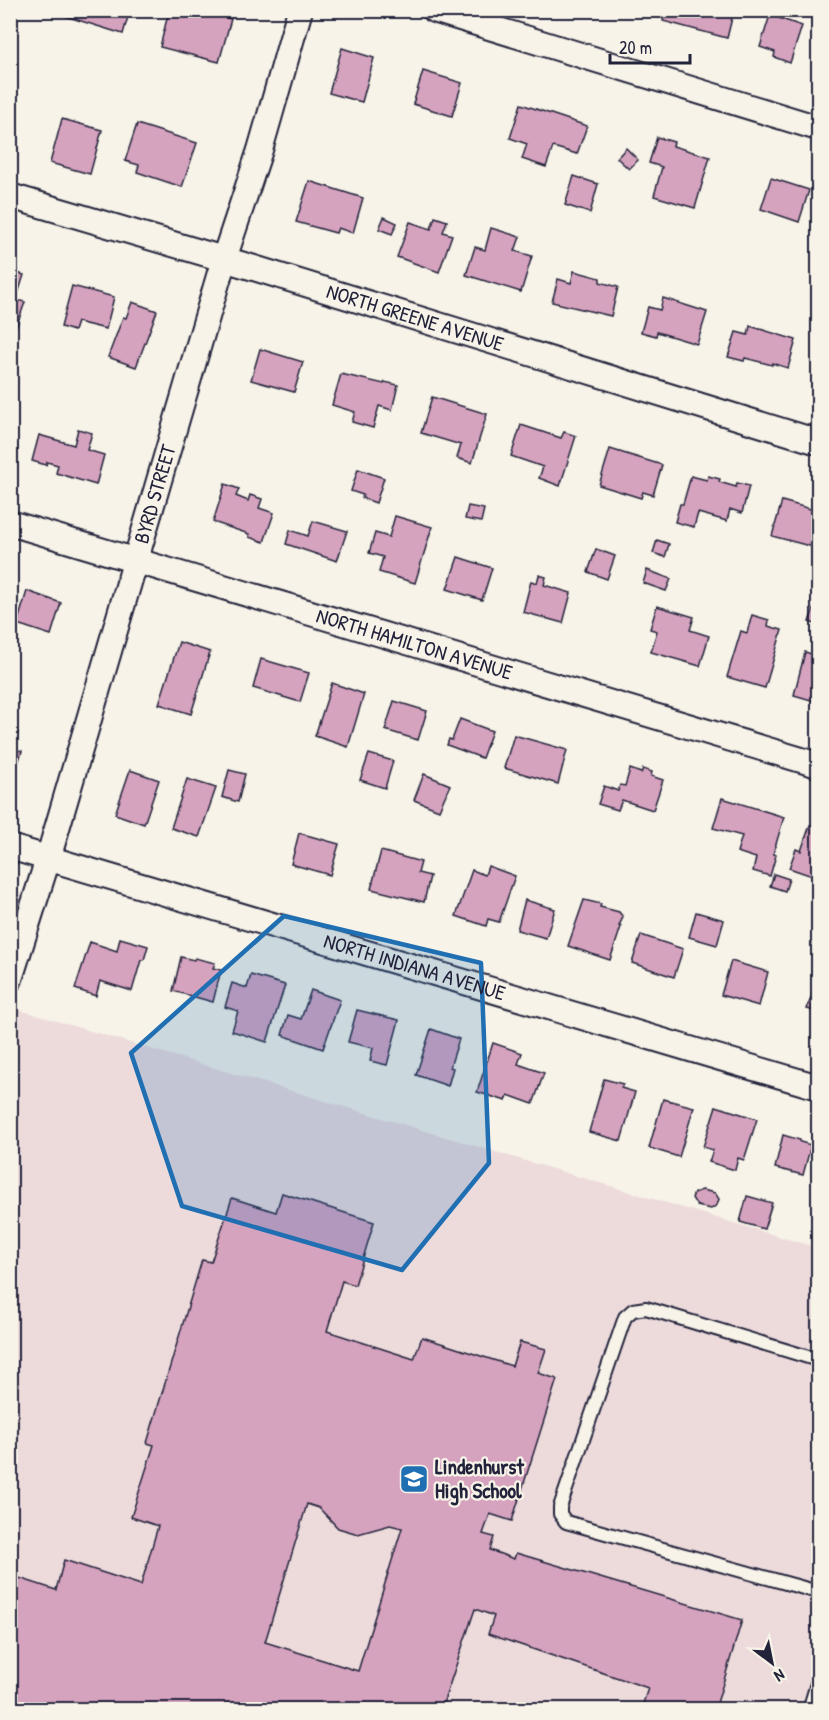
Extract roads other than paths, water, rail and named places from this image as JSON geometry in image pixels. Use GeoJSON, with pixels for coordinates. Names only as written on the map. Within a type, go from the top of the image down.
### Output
{"type":"FeatureCollection","features":[{"type":"Feature","properties":{"kind":"street","name":"BYRD STREET"},"geometry":{"type":"LineString","coordinates":[[10,979],[48,859],[224,259],[260,150],[300,10]]}},
{"type":"Feature","properties":{"kind":"street"},"geometry":{"type":"LineString","coordinates":[[434,10],[819,128]]}},
{"type":"Feature","properties":{"kind":"street","name":"NORTH GREENE AVENUE"},"geometry":{"type":"LineString","coordinates":[[10,196],[224,259],[819,442]]}},
{"type":"Feature","properties":{"kind":"street","name":"NORTH HAMILTON AVENUE"},"geometry":{"type":"LineString","coordinates":[[10,522],[819,765]]}},
{"type":"Feature","properties":{"kind":"street","name":"NORTH INDIANA AVENUE"},"geometry":{"type":"LineString","coordinates":[[10,847],[819,1087]]}},
{"type":"Feature","properties":{"kind":"lane"},"geometry":{"type":"LineString","coordinates":[[819,1360],[646,1308],[633,1310],[625,1317],[560,1507],[560,1514],[566,1522],[819,1592]]}},
{"type":"Feature","properties":{"kind":"lane"},"geometry":{"type":"LineString","coordinates":[[809,1710],[819,1680]]}},
{"type":"Feature","properties":{"kind":"place","name":"Lindenhurst High School"},"geometry":{"type":"Point","coordinates":[414,1479]}}]}
